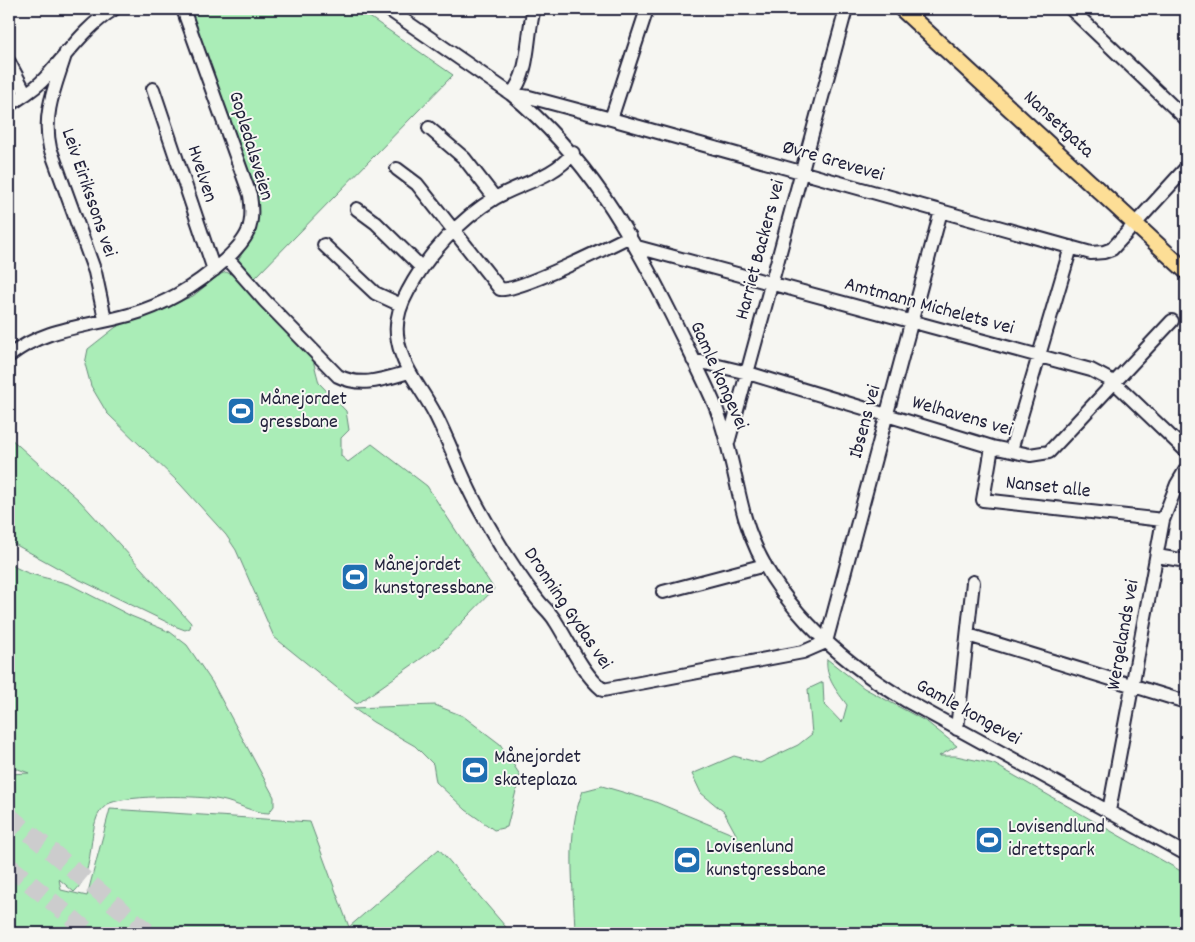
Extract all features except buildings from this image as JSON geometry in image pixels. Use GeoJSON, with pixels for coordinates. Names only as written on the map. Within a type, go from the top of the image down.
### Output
{"type":"FeatureCollection","features":[{"type":"Feature","properties":{"kind":"main road","name":"Nansetgata"},"geometry":{"type":"LineString","coordinates":[[902,9],[1186,271]]}},
{"type":"Feature","properties":{"kind":"street","name":"Leiv Eirikssons vei"},"geometry":{"type":"LineString","coordinates":[[9,105],[45,79],[100,13],[114,9]]}},
{"type":"Feature","properties":{"kind":"street","name":"Gopledalsveien"},"geometry":{"type":"LineString","coordinates":[[9,356],[42,335],[128,315],[161,304],[214,270],[241,245],[250,229],[252,207],[250,195],[183,9]]}},
{"type":"Feature","properties":{"kind":"street","name":"Gamle kongevei"},"geometry":{"type":"LineString","coordinates":[[388,9],[402,13],[512,94],[572,153],[605,195],[634,242],[716,409],[728,443],[745,519],[765,565],[794,607],[826,642],[888,690],[1186,854]]}},
{"type":"Feature","properties":{"kind":"street"},"geometry":{"type":"LineString","coordinates":[[512,94],[518,87],[523,74],[534,9]]}},
{"type":"Feature","properties":{"kind":"street"},"geometry":{"type":"LineString","coordinates":[[611,119],[647,9]]}},
{"type":"Feature","properties":{"kind":"street"},"geometry":{"type":"LineString","coordinates":[[1071,9],[1186,119]]}},
{"type":"Feature","properties":{"kind":"street","name":"Harriet Backers vei"},"geometry":{"type":"LineString","coordinates":[[728,443],[801,173],[842,10]]}},
{"type":"Feature","properties":{"kind":"street","name":"Leiv Eirikssons vei"},"geometry":{"type":"LineString","coordinates":[[66,52],[46,118],[47,137],[95,272],[105,319]]}},
{"type":"Feature","properties":{"kind":"street"},"geometry":{"type":"LineString","coordinates":[[9,62],[26,94]]}},
{"type":"Feature","properties":{"kind":"street","name":"Hvelven"},"geometry":{"type":"LineString","coordinates":[[153,89],[214,270]]}},
{"type":"Feature","properties":{"kind":"street","name":"Øvre Grevevei"},"geometry":{"type":"LineString","coordinates":[[512,94],[611,119],[1091,253],[1112,249],[1136,225],[1186,168]]}},
{"type":"Feature","properties":{"kind":"street"},"geometry":{"type":"LineString","coordinates":[[429,128],[464,158],[495,198]]}},
{"type":"Feature","properties":{"kind":"street","name":"Dronning Gydas vei"},"geometry":{"type":"LineString","coordinates":[[572,153],[549,174],[495,198],[468,218],[422,268],[401,305],[396,328],[400,353],[408,372],[430,404],[456,464],[478,508],[537,599],[555,619],[593,682],[602,690],[802,652],[826,642]]}},
{"type":"Feature","properties":{"kind":"street"},"geometry":{"type":"LineString","coordinates":[[397,169],[417,184],[500,289],[506,290],[634,242]]}},
{"type":"Feature","properties":{"kind":"street"},"geometry":{"type":"LineString","coordinates":[[358,209],[376,223],[422,268]]}},
{"type":"Feature","properties":{"kind":"street","name":"Ibsens vei"},"geometry":{"type":"LineString","coordinates":[[826,642],[942,211]]}},
{"type":"Feature","properties":{"kind":"street","name":"Amtmann Michelets vei"},"geometry":{"type":"LineString","coordinates":[[634,242],[770,283],[1091,370],[1114,382],[1186,451]]}},
{"type":"Feature","properties":{"kind":"street"},"geometry":{"type":"LineString","coordinates":[[324,245],[376,293],[401,305]]}},
{"type":"Feature","properties":{"kind":"street"},"geometry":{"type":"LineString","coordinates":[[1011,450],[1070,247]]}},
{"type":"Feature","properties":{"kind":"street"},"geometry":{"type":"LineString","coordinates":[[227,258],[265,301],[338,376],[348,381],[375,382],[408,372]]}},
{"type":"Feature","properties":{"kind":"street","name":"Welhavens vei"},"geometry":{"type":"LineString","coordinates":[[693,360],[748,373],[992,447],[1030,455],[1049,452],[1172,321]]}},
{"type":"Feature","properties":{"kind":"street","name":"Nanset alle"},"geometry":{"type":"LineString","coordinates":[[992,447],[983,500],[1163,520]]}},
{"type":"Feature","properties":{"kind":"street","name":"Wergelands vei"},"geometry":{"type":"LineString","coordinates":[[1110,811],[1163,520],[1177,484],[1186,469]]}},
{"type":"Feature","properties":{"kind":"street"},"geometry":{"type":"LineString","coordinates":[[1157,556],[1186,561]]}},
{"type":"Feature","properties":{"kind":"street"},"geometry":{"type":"LineString","coordinates":[[663,592],[765,565]]}},
{"type":"Feature","properties":{"kind":"street"},"geometry":{"type":"LineString","coordinates":[[957,729],[974,582]]}},
{"type":"Feature","properties":{"kind":"street"},"geometry":{"type":"LineString","coordinates":[[968,635],[1134,684],[1186,702]]}},
{"type":"Feature","properties":{"kind":"green space"},"geometry":{"type":"Polygon","coordinates":[[[188,9],[358,9],[453,75],[255,278],[238,260],[255,229],[257,206],[255,195],[188,9]]]}},
{"type":"Feature","properties":{"kind":"green space"},"geometry":{"type":"Polygon","coordinates":[[[226,272],[237,277],[313,360],[319,383],[346,411],[349,430],[341,438],[341,456],[348,462],[372,444],[427,486],[494,589],[439,646],[357,704],[274,637],[236,550],[226,535],[180,484],[107,413],[91,386],[85,364],[88,349],[116,327],[193,296],[219,275],[226,272]]]}},
{"type":"Feature","properties":{"kind":"green space"},"geometry":{"type":"Polygon","coordinates":[[[9,437],[80,501],[191,623],[190,628],[185,630],[177,627],[74,577],[9,541],[9,437]]]}},
{"type":"Feature","properties":{"kind":"green space"},"geometry":{"type":"Polygon","coordinates":[[[9,563],[31,574],[71,585],[131,616],[170,632],[187,645],[212,682],[274,797],[274,806],[269,813],[263,813],[221,800],[197,797],[133,798],[110,803],[102,809],[97,817],[88,867],[80,885],[74,892],[59,879],[61,890],[87,896],[110,809],[310,822],[349,927],[439,849],[511,933],[9,933],[9,774],[29,773],[18,769],[9,770],[9,563]]]}},
{"type":"Feature","properties":{"kind":"green space","name":"Lovisendlund idrettspark"},"geometry":{"type":"Polygon","coordinates":[[[827,659],[864,688],[927,722],[957,746],[939,756],[956,756],[994,764],[1186,874],[1186,921],[1181,933],[575,933],[572,843],[577,808],[583,791],[602,786],[653,801],[737,836],[724,812],[701,793],[692,774],[734,756],[760,763],[798,745],[812,734],[808,689],[823,682],[824,704],[842,723],[847,705],[830,678],[827,659]]]}},
{"type":"Feature","properties":{"kind":"green space","name":"Månejordet skateplaza"},"geometry":{"type":"Polygon","coordinates":[[[435,705],[463,716],[500,744],[520,775],[507,827],[494,830],[466,810],[436,782],[433,764],[415,746],[353,708],[435,705]]]}},
{"type":"Feature","properties":{"kind":"tunnel"},"geometry":{"type":"LineString","coordinates":[[9,816],[149,933]]}},
{"type":"Feature","properties":{"kind":"tunnel"},"geometry":{"type":"LineString","coordinates":[[9,866],[90,933]]}},
{"type":"Feature","properties":{"kind":"place","name":"Månejordet gressbane"},"geometry":{"type":"Point","coordinates":[241,411]}},
{"type":"Feature","properties":{"kind":"place","name":"Månejordet kunstgressbane"},"geometry":{"type":"Point","coordinates":[355,577]}},
{"type":"Feature","properties":{"kind":"place","name":"Månejordet skateplaza"},"geometry":{"type":"Point","coordinates":[475,770]}},
{"type":"Feature","properties":{"kind":"place","name":"Lovisendlund idrettspark"},"geometry":{"type":"Point","coordinates":[989,840]}},
{"type":"Feature","properties":{"kind":"place","name":"Lovisenlund kunstgressbane"},"geometry":{"type":"Point","coordinates":[687,860]}}]}
